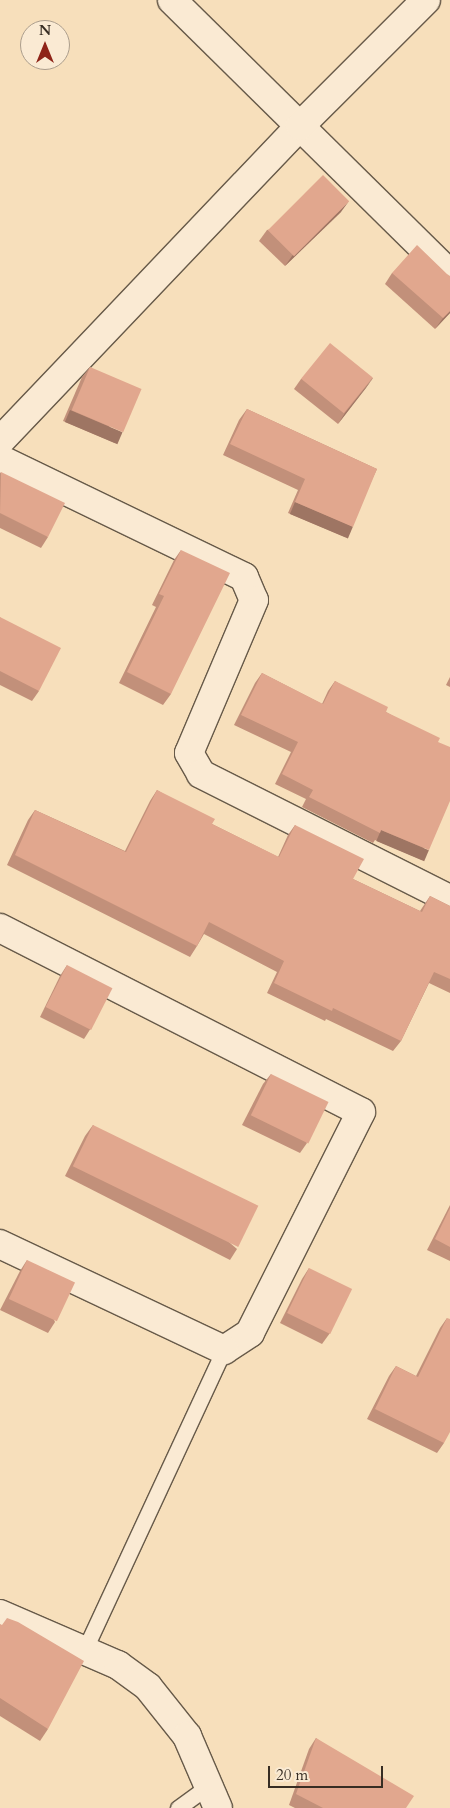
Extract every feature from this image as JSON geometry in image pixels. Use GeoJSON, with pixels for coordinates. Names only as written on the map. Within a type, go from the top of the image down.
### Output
{"type":"FeatureCollection","features":[{"type":"Feature","properties":{"kind":"street"},"geometry":{"type":"LineString","coordinates":[[172,0],[450,274]]}},
{"type":"Feature","properties":{"kind":"street"},"geometry":{"type":"LineString","coordinates":[[0,441],[300,126],[426,0]]}},
{"type":"Feature","properties":{"kind":"street"},"geometry":{"type":"LineString","coordinates":[[0,459],[244,577],[254,600],[188,754],[201,774],[450,899]]}},
{"type":"Feature","properties":{"kind":"street"},"geometry":{"type":"LineString","coordinates":[[0,928],[361,1112],[250,1333],[224,1350],[0,1244]]}},
{"type":"Feature","properties":{"kind":"street"},"geometry":{"type":"LineString","coordinates":[[0,1614],[118,1665],[148,1687],[172,1713],[187,1736],[212,1797]]}},
{"type":"Feature","properties":{"kind":"lane"},"geometry":{"type":"LineString","coordinates":[[84,1651],[224,1350]]}},
{"type":"Feature","properties":{"kind":"lane"},"geometry":{"type":"LineString","coordinates":[[178,1808],[212,1797]]}},
{"type":"Feature","properties":{"kind":"building"},"geometry":{"type":"Polygon","coordinates":[[[323,175],[349,201],[294,256],[268,230],[323,175]]]}},
{"type":"Feature","properties":{"kind":"building"},"geometry":{"type":"Polygon","coordinates":[[[417,245],[450,276],[450,311],[443,318],[392,273],[417,245]]]}},
{"type":"Feature","properties":{"kind":"building"},"geometry":{"type":"Polygon","coordinates":[[[330,343],[373,378],[344,413],[301,379],[330,343]]]}},
{"type":"Feature","properties":{"kind":"building"},"geometry":{"type":"Polygon","coordinates":[[[90,367],[142,389],[123,432],[72,410],[90,367]]]}},
{"type":"Feature","properties":{"kind":"building"},"geometry":{"type":"Polygon","coordinates":[[[247,409],[377,469],[353,527],[295,502],[305,479],[230,444],[247,409]]]}},
{"type":"Feature","properties":{"kind":"building"},"geometry":{"type":"Polygon","coordinates":[[[1,472],[65,503],[48,537],[0,513],[1,472]]]}},
{"type":"Feature","properties":{"kind":"building"},"geometry":{"type":"Polygon","coordinates":[[[181,550],[230,573],[171,694],[127,672],[164,596],[159,594],[181,550]]]}},
{"type":"Feature","properties":{"kind":"building"},"geometry":{"type":"Polygon","coordinates":[[[0,617],[61,648],[39,691],[0,671],[0,617]]]}},
{"type":"Feature","properties":{"kind":"building"},"geometry":{"type":"Polygon","coordinates":[[[262,673],[323,704],[335,681],[388,707],[386,712],[440,738],[438,742],[450,747],[450,801],[429,850],[381,830],[380,833],[309,797],[313,790],[282,774],[298,742],[241,715],[262,673]]]}},
{"type":"Feature","properties":{"kind":"building"},"geometry":{"type":"Polygon","coordinates":[[[157,790],[215,819],[212,824],[279,857],[295,825],[364,859],[353,879],[422,912],[430,896],[450,906],[450,979],[434,972],[401,1041],[333,1008],[332,1011],[274,983],[284,961],[209,922],[197,946],[15,855],[35,810],[126,852],[157,790]]]}},
{"type":"Feature","properties":{"kind":"building"},"geometry":{"type":"Polygon","coordinates":[[[67,965],[112,988],[91,1030],[46,1007],[67,965]]]}},
{"type":"Feature","properties":{"kind":"building"},"geometry":{"type":"Polygon","coordinates":[[[271,1074],[329,1102],[308,1143],[251,1115],[271,1074]]]}},
{"type":"Feature","properties":{"kind":"building"},"geometry":{"type":"Polygon","coordinates":[[[93,1125],[258,1206],[238,1247],[73,1166],[93,1125]]]}},
{"type":"Feature","properties":{"kind":"building"},"geometry":{"type":"Polygon","coordinates":[[[450,1208],[450,1247],[435,1239],[450,1208]]]}},
{"type":"Feature","properties":{"kind":"building"},"geometry":{"type":"Polygon","coordinates":[[[27,1260],[75,1282],[57,1321],[9,1299],[27,1260]]]}},
{"type":"Feature","properties":{"kind":"building"},"geometry":{"type":"Polygon","coordinates":[[[309,1268],[352,1289],[330,1334],[287,1313],[309,1268]]]}},
{"type":"Feature","properties":{"kind":"building"},"geometry":{"type":"Polygon","coordinates":[[[447,1318],[450,1319],[450,1432],[444,1443],[375,1409],[396,1366],[418,1377],[447,1318]]]}},
{"type":"Feature","properties":{"kind":"building"},"geometry":{"type":"Polygon","coordinates":[[[7,1618],[18,1622],[84,1661],[48,1729],[0,1698],[0,1624],[2,1625],[7,1618]]]}},
{"type":"Feature","properties":{"kind":"building"},"geometry":{"type":"Polygon","coordinates":[[[316,1738],[414,1796],[406,1808],[323,1808],[296,1794],[316,1738]]]}}]}
